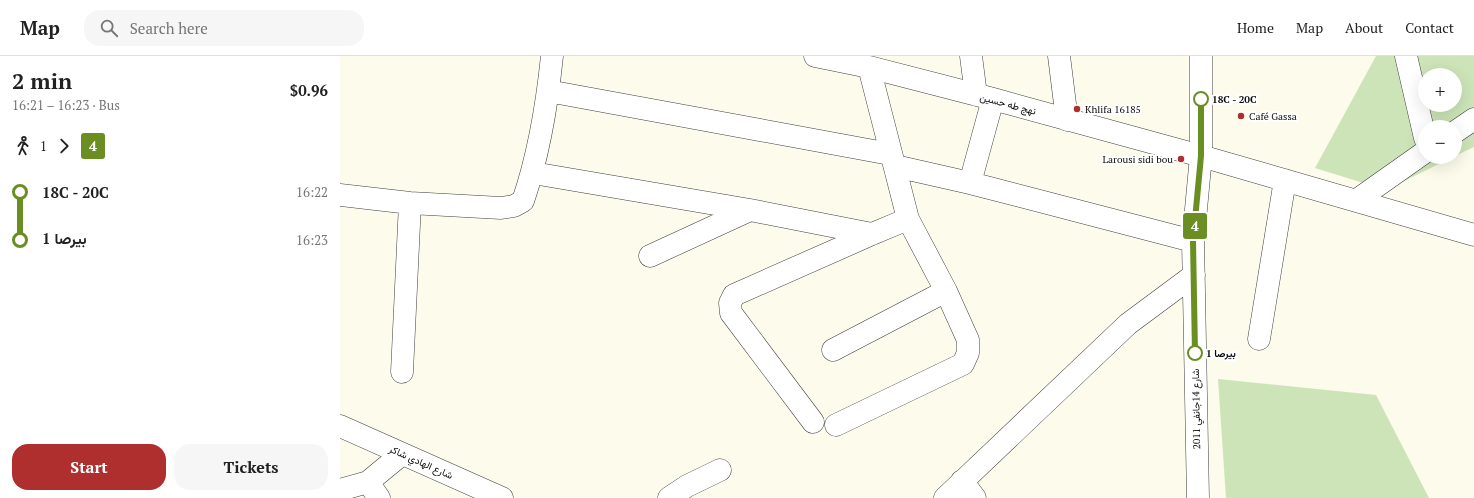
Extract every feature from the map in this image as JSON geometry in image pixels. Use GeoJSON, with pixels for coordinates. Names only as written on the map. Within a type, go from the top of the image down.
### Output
{"type":"FeatureCollection","features":[{"type":"Feature","properties":{"kind":"street"},"geometry":{"type":"LineString","coordinates":[[340,195],[410,203],[501,208],[514,206],[523,201],[533,173],[548,91],[552,56]]}},
{"type":"Feature","properties":{"kind":"street","name":"نهج طه حسين"},"geometry":{"type":"LineString","coordinates":[[815,56],[869,67],[985,97],[1357,200],[1474,235]]}},
{"type":"Feature","properties":{"kind":"street"},"geometry":{"type":"LineString","coordinates":[[970,183],[985,97],[971,56]]}},
{"type":"Feature","properties":{"kind":"street"},"geometry":{"type":"LineString","coordinates":[[1059,56],[1067,120]]}},
{"type":"Feature","properties":{"kind":"street","name":"شارع 14جانفي 2011"},"geometry":{"type":"LineString","coordinates":[[1196,496],[1193,241],[1201,156],[1201,56]]}},
{"type":"Feature","properties":{"kind":"street"},"geometry":{"type":"LineString","coordinates":[[1406,56],[1421,120]]}},
{"type":"Feature","properties":{"kind":"street"},"geometry":{"type":"LineString","coordinates":[[836,424],[962,364],[968,353],[968,340],[946,291],[908,219],[869,67]]}},
{"type":"Feature","properties":{"kind":"street"},"geometry":{"type":"LineString","coordinates":[[548,91],[893,160],[970,183],[1193,241]]}},
{"type":"Feature","properties":{"kind":"street"},"geometry":{"type":"LineString","coordinates":[[1462,127],[1474,119]]}},
{"type":"Feature","properties":{"kind":"street"},"geometry":{"type":"LineString","coordinates":[[1357,200],[1418,157]]}},
{"type":"Feature","properties":{"kind":"street"},"geometry":{"type":"LineString","coordinates":[[533,173],[750,210],[872,234]]}},
{"type":"Feature","properties":{"kind":"street"},"geometry":{"type":"LineString","coordinates":[[1259,339],[1285,180]]}},
{"type":"Feature","properties":{"kind":"street"},"geometry":{"type":"LineString","coordinates":[[402,372],[410,203]]}},
{"type":"Feature","properties":{"kind":"street"},"geometry":{"type":"LineString","coordinates":[[650,256],[750,210]]}},
{"type":"Feature","properties":{"kind":"street"},"geometry":{"type":"LineString","coordinates":[[813,422],[732,313],[730,303],[734,295],[908,219]]}},
{"type":"Feature","properties":{"kind":"street"},"geometry":{"type":"LineString","coordinates":[[945,498],[1128,324],[1194,275]]}},
{"type":"Feature","properties":{"kind":"street"},"geometry":{"type":"LineString","coordinates":[[833,350],[946,291]]}},
{"type":"Feature","properties":{"kind":"street","name":"شارع الهادي شاكر"},"geometry":{"type":"LineString","coordinates":[[340,426],[502,498]]}},
{"type":"Feature","properties":{"kind":"street"},"geometry":{"type":"LineString","coordinates":[[340,490],[373,490],[402,454]]}},
{"type":"Feature","properties":{"kind":"street"},"geometry":{"type":"LineString","coordinates":[[669,498],[687,486],[720,470]]}},
{"type":"Feature","properties":{"kind":"street"},"geometry":{"type":"LineString","coordinates":[[962,481],[975,498]]}},
{"type":"Feature","properties":{"kind":"green space"},"geometry":{"type":"Polygon","coordinates":[[[1376,56],[1474,56],[1474,147],[1462,153],[1462,120],[1418,120],[1418,164],[1439,164],[1386,190],[1315,168],[1376,56]]]}},
{"type":"Feature","properties":{"kind":"green space"},"geometry":{"type":"Polygon","coordinates":[[[1218,379],[1376,395],[1429,498],[1226,498],[1218,379]]]}},
{"type":"Feature","properties":{"kind":"bus line","name":"4"},"geometry":{"type":"LineString","coordinates":[[1195,353],[1193,241],[1201,156],[1201,99]]}},
{"type":"Feature","properties":{"kind":"place","name":"18C - 20C"},"geometry":{"type":"Point","coordinates":[1201,99]}},
{"type":"Feature","properties":{"kind":"place","name":"Khlifa 16185"},"geometry":{"type":"Point","coordinates":[1077,109]}},
{"type":"Feature","properties":{"kind":"place","name":"Café Gassa"},"geometry":{"type":"Point","coordinates":[1241,116]}},
{"type":"Feature","properties":{"kind":"place","name":"Larousi sidi bou"},"geometry":{"type":"Point","coordinates":[1181,159]}},
{"type":"Feature","properties":{"kind":"place","name":"بيرصا 1"},"geometry":{"type":"Point","coordinates":[1195,353]}}]}
